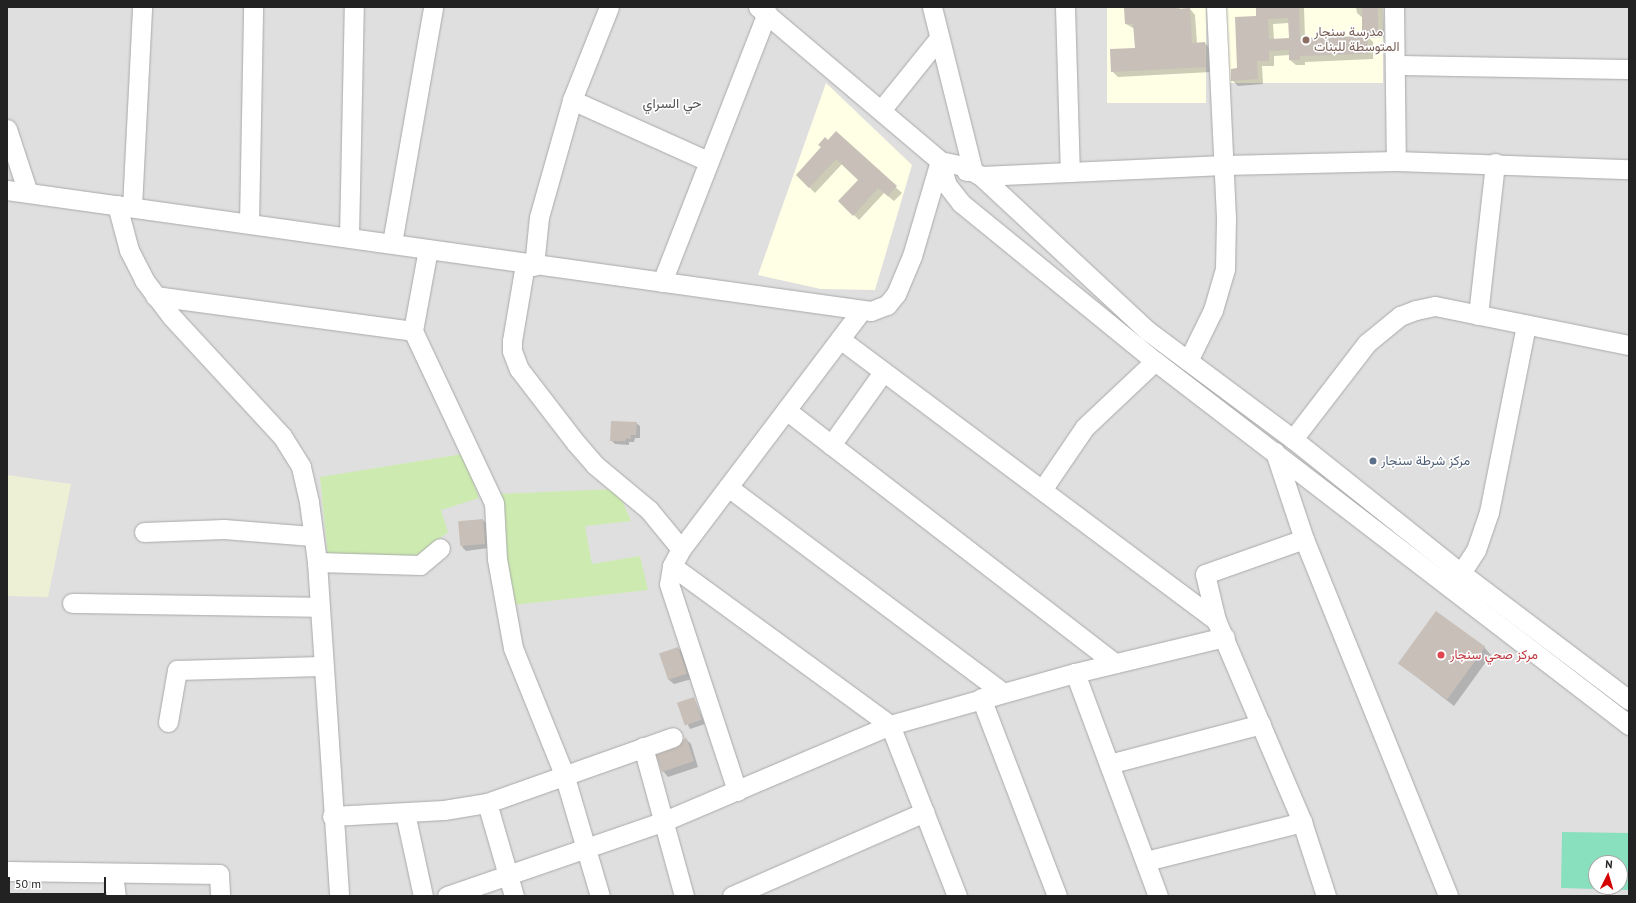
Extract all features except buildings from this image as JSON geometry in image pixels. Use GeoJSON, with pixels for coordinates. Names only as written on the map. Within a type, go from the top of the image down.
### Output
{"type":"FeatureCollection","features":[{"type":"Feature","properties":{"kind":"street"},"geometry":{"type":"LineString","coordinates":[[142,7],[124,206],[129,250],[144,280],[155,296],[290,447],[305,483],[317,562],[322,666],[339,896]]}},
{"type":"Feature","properties":{"kind":"street"},"geometry":{"type":"LineString","coordinates":[[249,223],[253,7]]}},
{"type":"Feature","properties":{"kind":"street"},"geometry":{"type":"LineString","coordinates":[[350,237],[354,7]]}},
{"type":"Feature","properties":{"kind":"street"},"geometry":{"type":"LineString","coordinates":[[392,243],[433,7]]}},
{"type":"Feature","properties":{"kind":"street"},"geometry":{"type":"LineString","coordinates":[[609,7],[572,100],[539,217],[530,265],[512,341],[512,351],[519,369],[580,449],[595,465],[649,510],[681,548]]}},
{"type":"Feature","properties":{"kind":"street"},"geometry":{"type":"LineString","coordinates":[[932,7],[939,38],[977,173]]}},
{"type":"Feature","properties":{"kind":"street"},"geometry":{"type":"LineString","coordinates":[[1065,7],[1070,172]]}},
{"type":"Feature","properties":{"kind":"street"},"geometry":{"type":"LineString","coordinates":[[1188,361],[1213,310],[1225,269],[1224,165],[1216,7]]}},
{"type":"Feature","properties":{"kind":"street"},"geometry":{"type":"LineString","coordinates":[[1394,7],[1396,161]]}},
{"type":"Feature","properties":{"kind":"street"},"geometry":{"type":"LineString","coordinates":[[662,282],[708,161],[762,10],[882,109],[940,161],[977,173],[1148,331],[1293,439],[1461,573],[1629,700]]}},
{"type":"Feature","properties":{"kind":"street"},"geometry":{"type":"LineString","coordinates":[[882,109],[939,38]]}},
{"type":"Feature","properties":{"kind":"street"},"geometry":{"type":"LineString","coordinates":[[1395,65],[1629,69]]}},
{"type":"Feature","properties":{"kind":"street"},"geometry":{"type":"LineString","coordinates":[[572,100],[708,161]]}},
{"type":"Feature","properties":{"kind":"street"},"geometry":{"type":"LineString","coordinates":[[7,129],[28,193]]}},
{"type":"Feature","properties":{"kind":"street"},"geometry":{"type":"LineString","coordinates":[[940,161],[945,179],[954,196],[1155,361],[1629,724]]}},
{"type":"Feature","properties":{"kind":"street"},"geometry":{"type":"LineString","coordinates":[[7,190],[350,237],[530,265],[662,282],[861,311],[882,308],[896,294],[912,256],[940,161]]}},
{"type":"Feature","properties":{"kind":"street"},"geometry":{"type":"LineString","coordinates":[[954,196],[952,186],[956,177],[964,171],[977,173],[1070,172],[1224,165],[1396,161],[1495,163],[1629,169]]}},
{"type":"Feature","properties":{"kind":"street"},"geometry":{"type":"LineString","coordinates":[[1478,315],[1495,163]]}},
{"type":"Feature","properties":{"kind":"street"},"geometry":{"type":"LineString","coordinates":[[428,249],[413,330],[494,503],[498,559],[513,648],[564,774],[600,896]]}},
{"type":"Feature","properties":{"kind":"street"},"geometry":{"type":"LineString","coordinates":[[155,296],[413,330]]}},
{"type":"Feature","properties":{"kind":"street"},"geometry":{"type":"LineString","coordinates":[[1293,439],[1367,343],[1400,316],[1416,310],[1435,306],[1629,345]]}},
{"type":"Feature","properties":{"kind":"street"},"geometry":{"type":"LineString","coordinates":[[738,791],[670,584],[672,566],[681,548],[861,311]]}},
{"type":"Feature","properties":{"kind":"street"},"geometry":{"type":"LineString","coordinates":[[1461,573],[1476,550],[1489,512],[1526,324]]}},
{"type":"Feature","properties":{"kind":"street"},"geometry":{"type":"LineString","coordinates":[[840,339],[1216,620]]}},
{"type":"Feature","properties":{"kind":"street"},"geometry":{"type":"LineString","coordinates":[[1042,490],[1085,427],[1155,361]]}},
{"type":"Feature","properties":{"kind":"street"},"geometry":{"type":"LineString","coordinates":[[831,445],[883,372]]}},
{"type":"Feature","properties":{"kind":"street"},"geometry":{"type":"LineString","coordinates":[[786,410],[1116,663]]}},
{"type":"Feature","properties":{"kind":"street"},"geometry":{"type":"LineString","coordinates":[[1275,452],[1304,539],[1448,896]]}},
{"type":"Feature","properties":{"kind":"street"},"geometry":{"type":"LineString","coordinates":[[728,487],[1002,692]]}},
{"type":"Feature","properties":{"kind":"street"},"geometry":{"type":"LineString","coordinates":[[144,532],[224,529],[312,536]]}},
{"type":"Feature","properties":{"kind":"street"},"geometry":{"type":"LineString","coordinates":[[1304,539],[1205,574],[1216,620],[1225,637],[1302,822],[1326,896]]}},
{"type":"Feature","properties":{"kind":"street"},"geometry":{"type":"LineString","coordinates":[[317,562],[420,565],[440,548]]}},
{"type":"Feature","properties":{"kind":"street"},"geometry":{"type":"LineString","coordinates":[[672,566],[890,725],[957,896]]}},
{"type":"Feature","properties":{"kind":"street"},"geometry":{"type":"LineString","coordinates":[[72,603],[320,607]]}},
{"type":"Feature","properties":{"kind":"street"},"geometry":{"type":"LineString","coordinates":[[447,896],[508,877],[662,822],[738,791],[890,725],[1002,692],[1225,637]]}},
{"type":"Feature","properties":{"kind":"street"},"geometry":{"type":"LineString","coordinates":[[168,722],[177,670],[322,666]]}},
{"type":"Feature","properties":{"kind":"street"},"geometry":{"type":"LineString","coordinates":[[1075,673],[1158,896]]}},
{"type":"Feature","properties":{"kind":"street"},"geometry":{"type":"LineString","coordinates":[[981,698],[1057,896]]}},
{"type":"Feature","properties":{"kind":"street"},"geometry":{"type":"LineString","coordinates":[[1110,764],[1261,724]]}},
{"type":"Feature","properties":{"kind":"street"},"geometry":{"type":"LineString","coordinates":[[332,816],[405,813],[487,803],[564,774],[673,737]]}},
{"type":"Feature","properties":{"kind":"street"},"geometry":{"type":"LineString","coordinates":[[643,747],[662,822],[684,896]]}},
{"type":"Feature","properties":{"kind":"street"},"geometry":{"type":"LineString","coordinates":[[487,803],[514,896]]}},
{"type":"Feature","properties":{"kind":"street"},"geometry":{"type":"LineString","coordinates":[[732,896],[924,812]]}},
{"type":"Feature","properties":{"kind":"street"},"geometry":{"type":"LineString","coordinates":[[405,813],[423,896]]}},
{"type":"Feature","properties":{"kind":"street"},"geometry":{"type":"LineString","coordinates":[[1146,861],[1302,822]]}},
{"type":"Feature","properties":{"kind":"street"},"geometry":{"type":"LineString","coordinates":[[7,871],[219,874],[220,896]]}},
{"type":"Feature","properties":{"kind":"street"},"geometry":{"type":"LineString","coordinates":[[113,873],[116,896]]}},
{"type":"Feature","properties":{"kind":"shaded area"},"geometry":{"type":"Polygon","coordinates":[[[7,7],[1629,7],[1629,896],[7,896],[7,7]]]}},
{"type":"Feature","properties":{"kind":"shaded area"},"geometry":{"type":"Polygon","coordinates":[[[1107,7],[1206,7],[1206,103],[1107,103],[1107,7]]]}},
{"type":"Feature","properties":{"kind":"shaded area","name":"مدرسة سنجار المتوسطة للبنات"},"geometry":{"type":"Polygon","coordinates":[[[1226,7],[1383,7],[1383,83],[1226,83],[1226,7]]]}},
{"type":"Feature","properties":{"kind":"shaded area"},"geometry":{"type":"Polygon","coordinates":[[[826,83],[912,165],[875,290],[821,289],[758,275],[826,83]]]}},
{"type":"Feature","properties":{"kind":"shaded area"},"geometry":{"type":"Polygon","coordinates":[[[7,475],[71,484],[48,597],[7,596],[7,475]]]}},
{"type":"Feature","properties":{"kind":"green space"},"geometry":{"type":"Polygon","coordinates":[[[463,454],[479,498],[441,510],[448,532],[419,554],[407,557],[328,556],[320,477],[463,454]]]}},
{"type":"Feature","properties":{"kind":"green space"},"geometry":{"type":"Polygon","coordinates":[[[617,489],[631,521],[585,526],[592,564],[640,556],[648,590],[513,605],[497,494],[617,489]]]}},
{"type":"Feature","properties":{"kind":"green space"},"geometry":{"type":"Polygon","coordinates":[[[1562,832],[1629,833],[1629,890],[1628,855],[1588,855],[1588,889],[1561,888],[1562,832]]]}},
{"type":"Feature","properties":{"kind":"place","name":"مدرسة سنجار المتوسطة للبنات"},"geometry":{"type":"Point","coordinates":[1306,40]}},
{"type":"Feature","properties":{"kind":"place","name":"مركز شرطة سنجار"},"geometry":{"type":"Point","coordinates":[1373,461]}},
{"type":"Feature","properties":{"kind":"place","name":"مركز صحي سنجار"},"geometry":{"type":"Point","coordinates":[1441,655]}},
{"type":"Feature","properties":{"kind":"district","name":"حي السراي"},"geometry":{"type":"Point","coordinates":[672,103]}}]}
